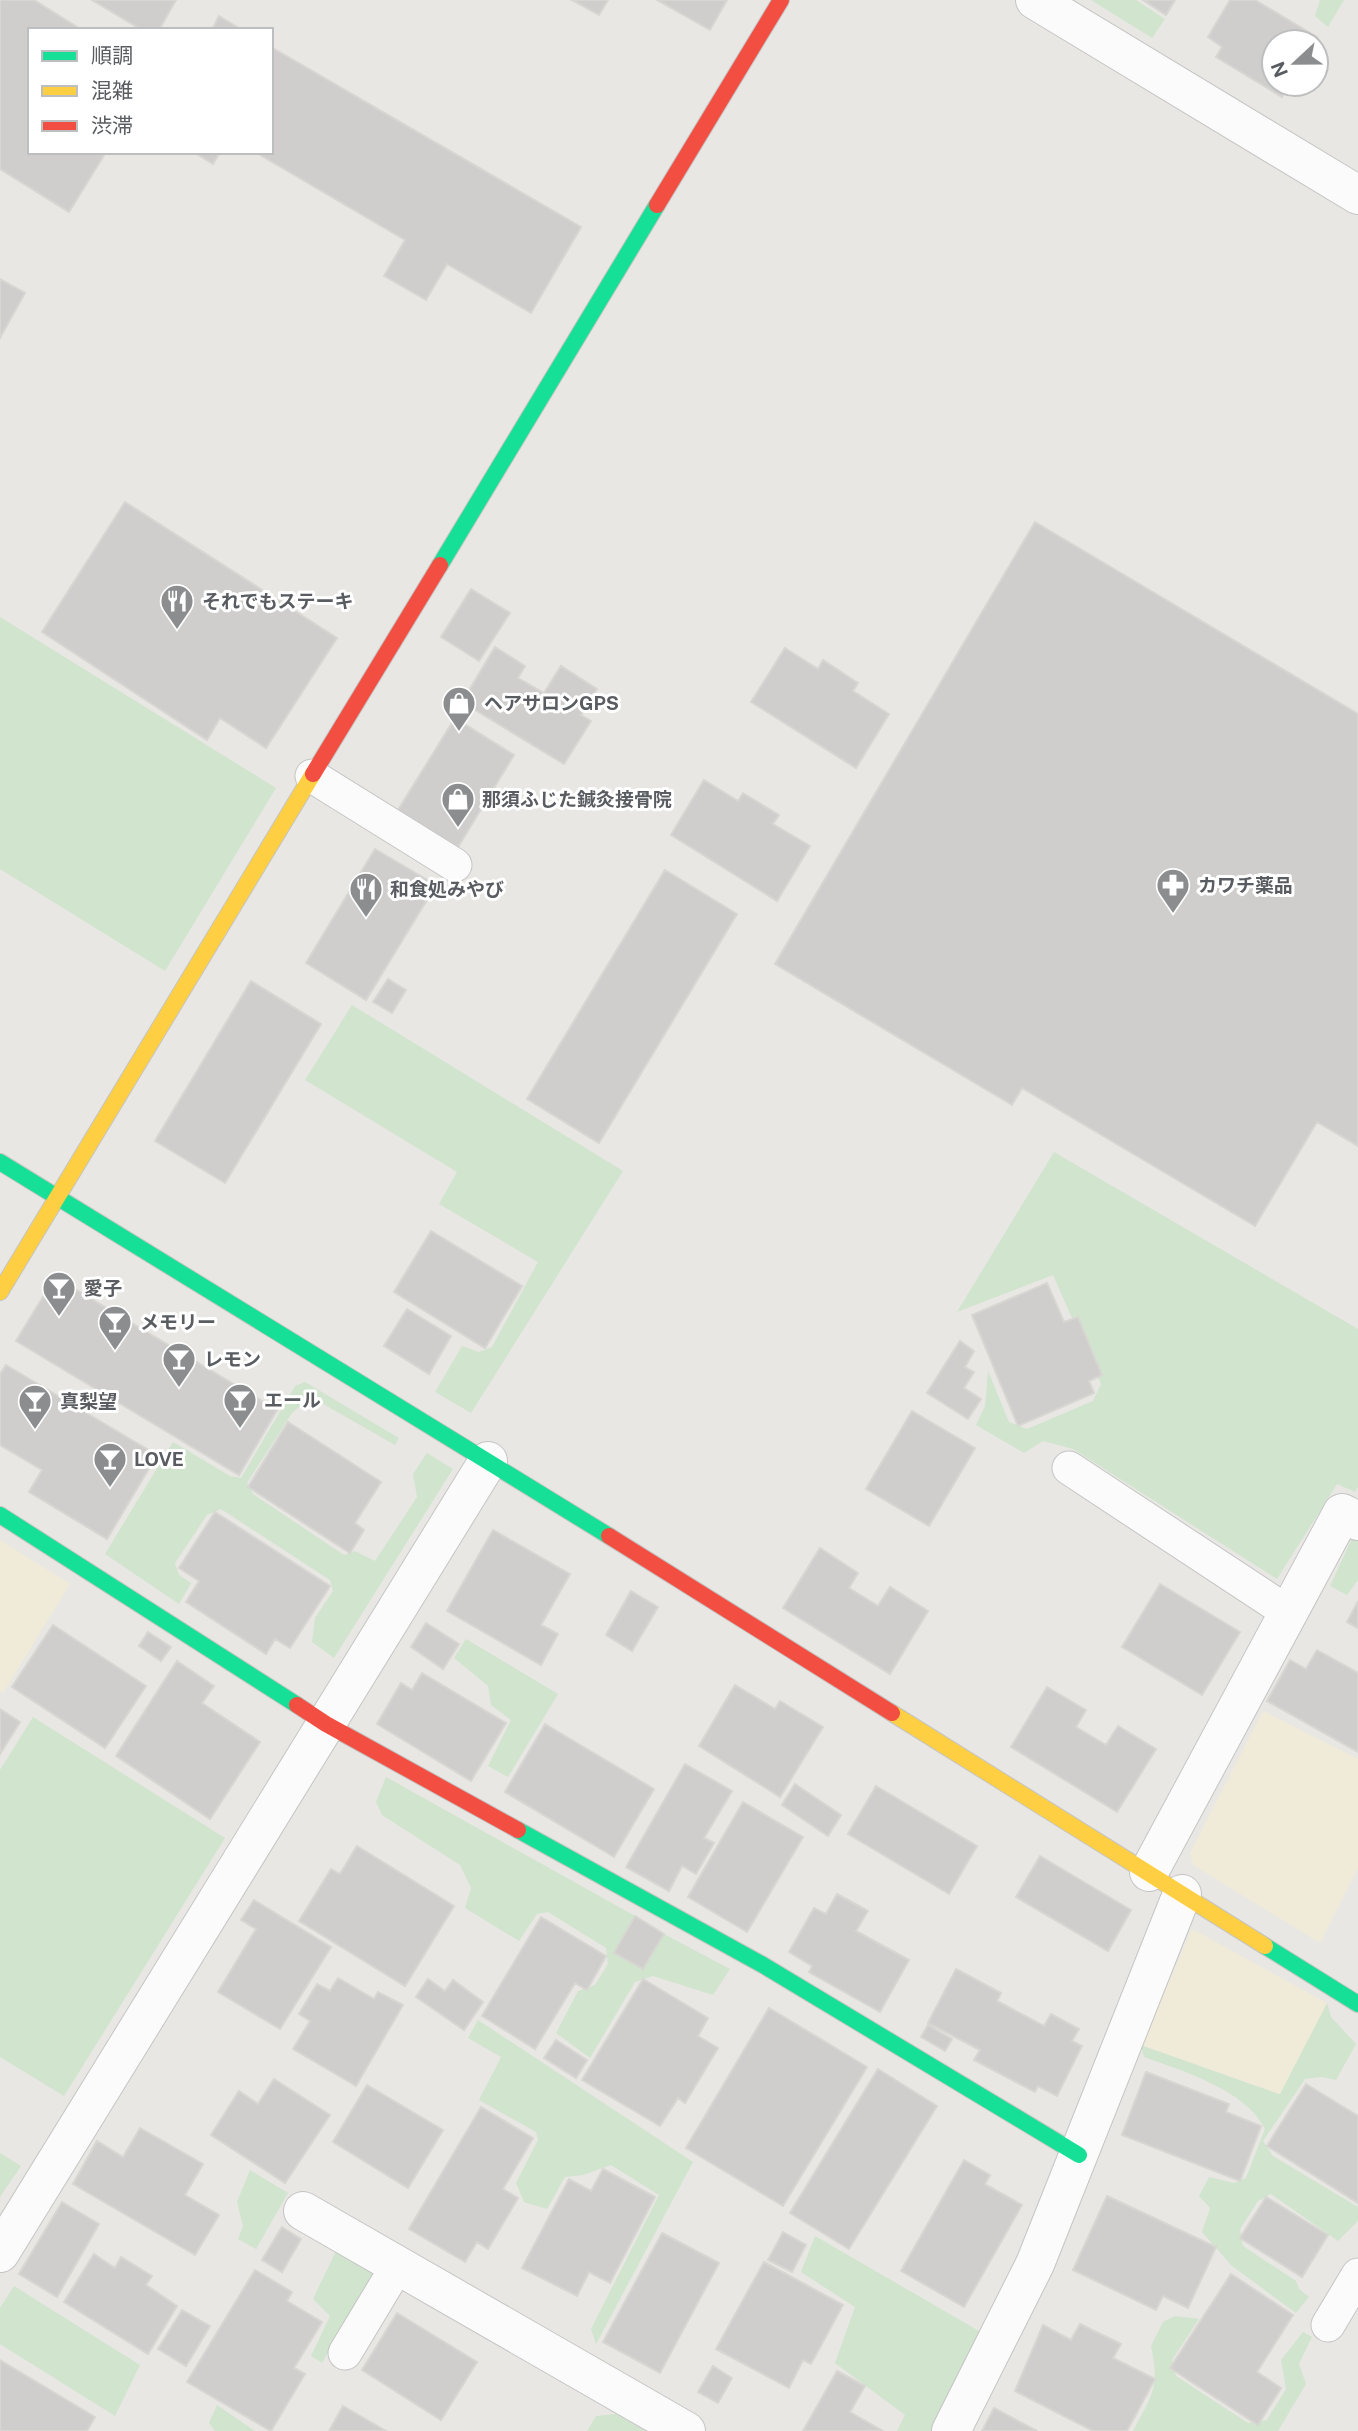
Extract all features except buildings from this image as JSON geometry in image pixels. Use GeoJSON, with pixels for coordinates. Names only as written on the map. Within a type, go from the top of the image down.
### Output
{"type":"FeatureCollection","features":[{"type":"Feature","properties":{"kind":"street"},"geometry":{"type":"LineString","coordinates":[[0,1292],[781,0]]}},
{"type":"Feature","properties":{"kind":"street"},"geometry":{"type":"LineString","coordinates":[[1035,0],[1358,195]]}},
{"type":"Feature","properties":{"kind":"street"},"geometry":{"type":"LineString","coordinates":[[0,1162],[488,1461],[1358,2004]]}},
{"type":"Feature","properties":{"kind":"street"},"geometry":{"type":"LineString","coordinates":[[0,2253],[488,1461]]}},
{"type":"Feature","properties":{"kind":"street"},"geometry":{"type":"LineString","coordinates":[[1149,1872],[1342,1513],[1358,1521]]}},
{"type":"Feature","properties":{"kind":"street"},"geometry":{"type":"LineString","coordinates":[[0,1515],[326,1724],[763,1965],[1079,2155]]}},
{"type":"Feature","properties":{"kind":"street"},"geometry":{"type":"LineString","coordinates":[[951,2431],[1035,2264],[1182,1894]]}},
{"type":"Feature","properties":{"kind":"street"},"geometry":{"type":"LineString","coordinates":[[303,2211],[687,2431]]}},
{"type":"Feature","properties":{"kind":"lane"},"geometry":{"type":"LineString","coordinates":[[312,776],[455,865]]}},
{"type":"Feature","properties":{"kind":"lane"},"geometry":{"type":"LineString","coordinates":[[1069,1468],[1289,1613]]}},
{"type":"Feature","properties":{"kind":"lane"},"geometry":{"type":"LineString","coordinates":[[345,2353],[398,2265]]}},
{"type":"Feature","properties":{"kind":"lane"},"geometry":{"type":"LineString","coordinates":[[1328,2325],[1358,2275]]}},
{"type":"Feature","properties":{"kind":"green space"},"geometry":{"type":"Polygon","coordinates":[[[1091,0],[1136,0],[1165,19],[1152,38],[1091,0]]]}},
{"type":"Feature","properties":{"kind":"green space"},"geometry":{"type":"Polygon","coordinates":[[[1320,0],[1344,0],[1328,27],[1315,16],[1320,0]]]}},
{"type":"Feature","properties":{"kind":"green space"},"geometry":{"type":"Polygon","coordinates":[[[0,617],[276,788],[165,971],[0,869],[0,617]]]}},
{"type":"Feature","properties":{"kind":"green space"},"geometry":{"type":"Polygon","coordinates":[[[352,1005],[623,1171],[471,1413],[435,1392],[462,1346],[479,1352],[492,1347],[538,1262],[439,1204],[457,1172],[305,1080],[352,1005]]]}},
{"type":"Feature","properties":{"kind":"green space"},"geometry":{"type":"Polygon","coordinates":[[[1054,1152],[1358,1329],[1358,1487],[1355,1492],[1337,1484],[1277,1579],[1073,1449],[1043,1441],[1024,1453],[976,1425],[985,1406],[988,1371],[1009,1422],[1027,1429],[1093,1401],[1101,1384],[1053,1275],[957,1312],[1054,1152]]]}},
{"type":"Feature","properties":{"kind":"green space"},"geometry":{"type":"Polygon","coordinates":[[[305,1382],[399,1438],[395,1445],[311,1397],[292,1413],[247,1483],[253,1494],[344,1555],[355,1551],[375,1561],[417,1497],[413,1474],[427,1453],[453,1469],[334,1658],[312,1642],[315,1618],[333,1591],[330,1580],[221,1509],[207,1515],[175,1563],[179,1575],[191,1583],[179,1604],[105,1554],[173,1442],[230,1476],[241,1478],[295,1386],[305,1382]]]}},
{"type":"Feature","properties":{"kind":"green space"},"geometry":{"type":"Polygon","coordinates":[[[1355,1532],[1358,1533],[1358,1580],[1347,1595],[1330,1586],[1355,1532]]]}},
{"type":"Feature","properties":{"kind":"green space"},"geometry":{"type":"Polygon","coordinates":[[[466,1639],[558,1694],[508,1777],[488,1766],[511,1720],[491,1705],[488,1686],[454,1658],[466,1639]]]}},
{"type":"Feature","properties":{"kind":"green space"},"geometry":{"type":"Polygon","coordinates":[[[33,1717],[225,1838],[64,2096],[0,2057],[0,1770],[33,1717]]]}},
{"type":"Feature","properties":{"kind":"green space"},"geometry":{"type":"Polygon","coordinates":[[[386,1777],[635,1916],[614,1952],[643,1969],[664,1934],[730,1969],[713,1995],[653,1976],[635,1982],[590,2058],[556,2033],[578,1991],[595,1985],[608,1964],[606,1948],[548,1912],[537,1914],[519,1941],[465,1908],[471,1888],[460,1865],[382,1815],[376,1802],[386,1777]]]}},
{"type":"Feature","properties":{"kind":"green space"},"geometry":{"type":"Polygon","coordinates":[[[1327,2003],[1331,2017],[1356,2044],[1336,2080],[1322,2077],[1305,2079],[1263,2141],[1273,2156],[1358,2207],[1358,2221],[1338,2241],[1271,2194],[1258,2201],[1240,2229],[1243,2246],[1296,2281],[1299,2289],[1309,2297],[1296,2313],[1232,2266],[1202,2232],[1210,2208],[1199,2196],[1209,2177],[1234,2183],[1246,2178],[1265,2129],[1244,2103],[1212,2084],[1144,2057],[1141,2045],[1279,2094],[1327,2003]]]}},
{"type":"Feature","properties":{"kind":"green space"},"geometry":{"type":"Polygon","coordinates":[[[478,2020],[693,2162],[596,2344],[591,2329],[659,2195],[611,2165],[583,2175],[565,2177],[547,2209],[524,2202],[516,2183],[538,2140],[536,2132],[479,2100],[501,2057],[468,2038],[478,2020]]]}},
{"type":"Feature","properties":{"kind":"green space"},"geometry":{"type":"Polygon","coordinates":[[[0,2153],[21,2166],[0,2197],[0,2153]]]}},
{"type":"Feature","properties":{"kind":"green space"},"geometry":{"type":"Polygon","coordinates":[[[250,2170],[288,2193],[256,2249],[238,2239],[243,2226],[237,2202],[250,2170]]]}},
{"type":"Feature","properties":{"kind":"green space"},"geometry":{"type":"Polygon","coordinates":[[[815,2236],[979,2331],[933,2431],[897,2431],[905,2415],[835,2363],[855,2307],[801,2272],[815,2236]]]}},
{"type":"Feature","properties":{"kind":"green space"},"geometry":{"type":"Polygon","coordinates":[[[336,2251],[374,2273],[322,2363],[311,2356],[330,2316],[313,2299],[336,2251]]]}},
{"type":"Feature","properties":{"kind":"green space"},"geometry":{"type":"Polygon","coordinates":[[[14,2286],[140,2365],[115,2416],[0,2344],[0,2308],[14,2286]]]}},
{"type":"Feature","properties":{"kind":"green space"},"geometry":{"type":"Polygon","coordinates":[[[1175,2316],[1199,2319],[1172,2360],[1176,2376],[1248,2423],[1267,2420],[1286,2389],[1281,2360],[1303,2332],[1312,2337],[1299,2364],[1306,2384],[1278,2431],[1133,2431],[1154,2382],[1151,2346],[1163,2322],[1175,2316]]]}},
{"type":"Feature","properties":{"kind":"green space"},"geometry":{"type":"Polygon","coordinates":[[[217,2405],[255,2431],[215,2431],[209,2423],[217,2405]]]}},
{"type":"Feature","properties":{"kind":"green space"},"geometry":{"type":"Polygon","coordinates":[[[616,2414],[646,2431],[587,2431],[596,2416],[616,2414]]]}},
{"type":"Feature","properties":{"kind":"sand"},"geometry":{"type":"Polygon","coordinates":[[[0,1540],[70,1584],[3,1693],[0,1691],[0,1540]]]}},
{"type":"Feature","properties":{"kind":"sand"},"geometry":{"type":"Polygon","coordinates":[[[1263,1711],[1358,1759],[1358,1868],[1320,1943],[1193,1865],[1190,1853],[1263,1711]]]}},
{"type":"Feature","properties":{"kind":"sand"},"geometry":{"type":"Polygon","coordinates":[[[1192,1929],[1327,2003],[1280,2094],[1141,2045],[1192,1929]]]}},
{"type":"Feature","properties":{"kind":"traffic: fast"},"geometry":{"type":"LineString","coordinates":[[440,565],[657,205]]}},
{"type":"Feature","properties":{"kind":"traffic: fast"},"geometry":{"type":"LineString","coordinates":[[0,1162],[609,1536]]}},
{"type":"Feature","properties":{"kind":"traffic: fast"},"geometry":{"type":"LineString","coordinates":[[0,1515],[297,1705]]}},
{"type":"Feature","properties":{"kind":"traffic: fast"},"geometry":{"type":"LineString","coordinates":[[518,1830],[763,1965],[1079,2155]]}},
{"type":"Feature","properties":{"kind":"traffic: fast"},"geometry":{"type":"LineString","coordinates":[[1265,1946],[1358,2004]]}},
{"type":"Feature","properties":{"kind":"traffic: slow"},"geometry":{"type":"LineString","coordinates":[[0,1292],[313,774]]}},
{"type":"Feature","properties":{"kind":"traffic: slow"},"geometry":{"type":"LineString","coordinates":[[892,1713],[1265,1946]]}},
{"type":"Feature","properties":{"kind":"traffic: jam"},"geometry":{"type":"LineString","coordinates":[[657,205],[781,0]]}},
{"type":"Feature","properties":{"kind":"traffic: jam"},"geometry":{"type":"LineString","coordinates":[[313,774],[440,565]]}},
{"type":"Feature","properties":{"kind":"traffic: jam"},"geometry":{"type":"LineString","coordinates":[[609,1536],[892,1713]]}},
{"type":"Feature","properties":{"kind":"traffic: jam"},"geometry":{"type":"LineString","coordinates":[[297,1705],[326,1724],[518,1830]]}},
{"type":"Feature","properties":{"kind":"place","name":"それでもステーキ"},"geometry":{"type":"Point","coordinates":[177,631]}},
{"type":"Feature","properties":{"kind":"place","name":"ヘアサロンGPS"},"geometry":{"type":"Point","coordinates":[459,733]}},
{"type":"Feature","properties":{"kind":"place","name":"那須ふじた鍼灸接骨院"},"geometry":{"type":"Point","coordinates":[458,829]}},
{"type":"Feature","properties":{"kind":"place","name":"カワチ薬品"},"geometry":{"type":"Point","coordinates":[1173,915]}},
{"type":"Feature","properties":{"kind":"place","name":"和食処みやび"},"geometry":{"type":"Point","coordinates":[366,919]}},
{"type":"Feature","properties":{"kind":"place","name":"愛子"},"geometry":{"type":"Point","coordinates":[59,1318]}},
{"type":"Feature","properties":{"kind":"place","name":"メモリー"},"geometry":{"type":"Point","coordinates":[115,1352]}},
{"type":"Feature","properties":{"kind":"place","name":"レモン"},"geometry":{"type":"Point","coordinates":[179,1389]}},
{"type":"Feature","properties":{"kind":"place","name":"エール"},"geometry":{"type":"Point","coordinates":[240,1430]}},
{"type":"Feature","properties":{"kind":"place","name":"真梨望"},"geometry":{"type":"Point","coordinates":[35,1431]}},
{"type":"Feature","properties":{"kind":"place","name":"LOVE"},"geometry":{"type":"Point","coordinates":[110,1489]}}]}
